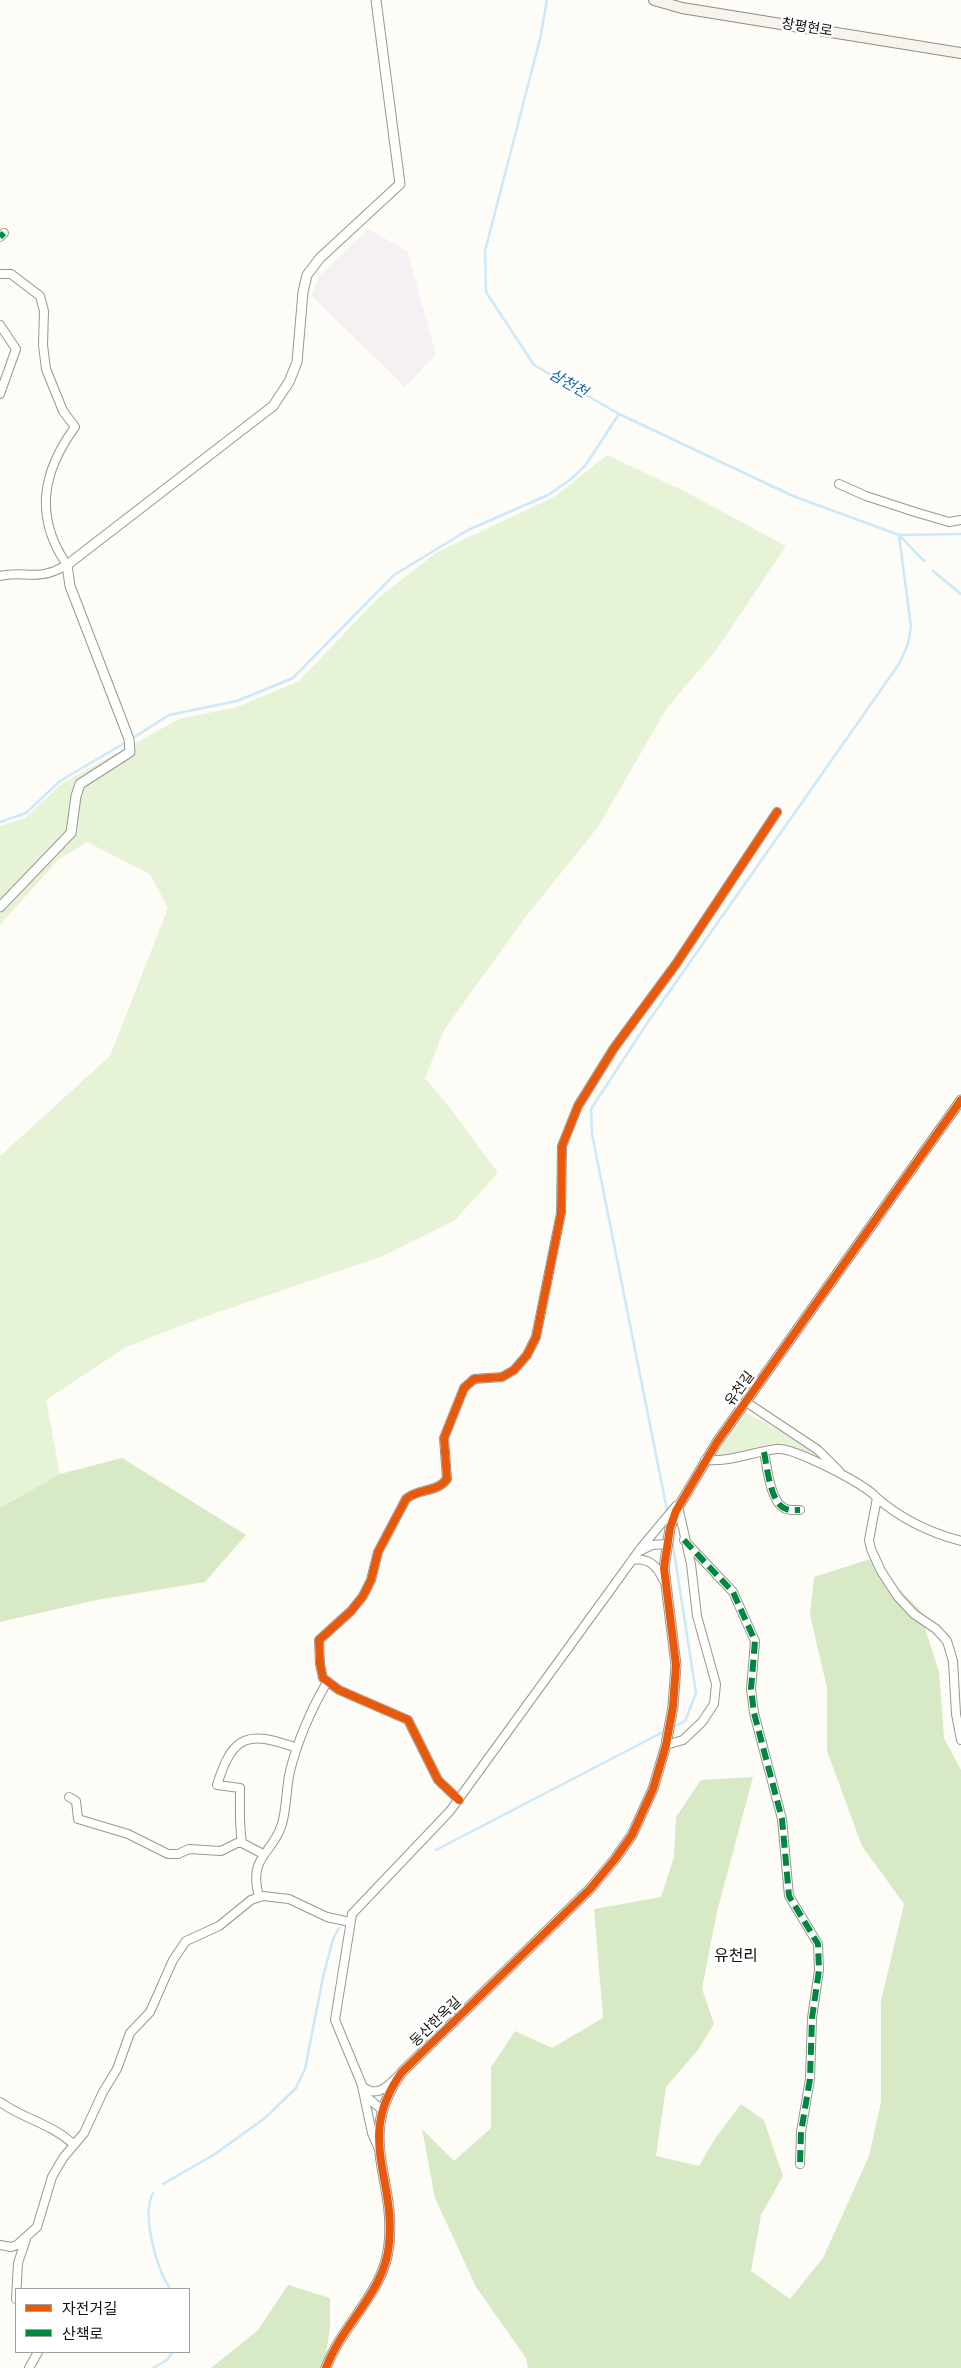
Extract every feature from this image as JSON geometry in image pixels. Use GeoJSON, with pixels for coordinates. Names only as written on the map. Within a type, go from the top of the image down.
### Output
{"type":"FeatureCollection","features":[{"type":"Feature","properties":{"kind":"main road","name":"창평현로"},"geometry":{"type":"LineString","coordinates":[[654,0],[682,8],[961,53]]}},
{"type":"Feature","properties":{"kind":"street"},"geometry":{"type":"LineString","coordinates":[[0,576],[13,572],[30,575],[47,574],[66,565],[274,406],[290,382],[297,362],[303,292],[307,275],[320,258],[400,184],[376,0]]}},
{"type":"Feature","properties":{"kind":"street"},"geometry":{"type":"LineString","coordinates":[[0,274],[11,274],[40,296],[44,311],[43,345],[46,369],[63,412],[75,428],[59,449],[50,472],[46,492],[47,516],[54,548],[66,565],[70,586],[129,739],[130,752],[80,784],[76,796],[71,833],[0,907]]}},
{"type":"Feature","properties":{"kind":"street"},"geometry":{"type":"LineString","coordinates":[[0,325],[16,349],[0,394]]}},
{"type":"Feature","properties":{"kind":"street"},"geometry":{"type":"LineString","coordinates":[[839,484],[866,496],[915,512],[950,522],[961,520]]}},
{"type":"Feature","properties":{"kind":"street"},"geometry":{"type":"LineString","coordinates":[[459,1800],[438,1780],[408,1720],[339,1690],[326,1682],[321,1672],[320,1664],[321,1637],[351,1611],[363,1596],[371,1580],[378,1552],[406,1499],[412,1494],[439,1487],[447,1479],[444,1438],[464,1388],[474,1379],[507,1374],[519,1365],[532,1346],[540,1324],[548,1274],[560,1220],[562,1146],[578,1106],[614,1048],[676,964],[777,812]]}},
{"type":"Feature","properties":{"kind":"street","name":"유천길"},"geometry":{"type":"LineString","coordinates":[[667,1740],[671,1722],[676,1666],[664,1568],[672,1519],[705,1460],[961,1100]]}},
{"type":"Feature","properties":{"kind":"street"},"geometry":{"type":"LineString","coordinates":[[746,1402],[818,1450],[844,1476]]}},
{"type":"Feature","properties":{"kind":"street"},"geometry":{"type":"LineString","coordinates":[[705,1460],[724,1461],[782,1449],[792,1451],[868,1489],[888,1508],[919,1525],[961,1541]]}},
{"type":"Feature","properties":{"kind":"street"},"geometry":{"type":"LineString","coordinates":[[764,1452],[771,1486],[779,1505],[788,1510],[800,1510]]}},
{"type":"Feature","properties":{"kind":"street"},"geometry":{"type":"LineString","coordinates":[[877,1498],[869,1540],[871,1549],[898,1597],[914,1614],[936,1628],[947,1641],[953,1661],[956,1714],[961,1740]]}},
{"type":"Feature","properties":{"kind":"street"},"geometry":{"type":"LineString","coordinates":[[667,1740],[683,1740],[702,1722],[714,1704],[716,1684],[697,1616],[679,1504]]}},
{"type":"Feature","properties":{"kind":"street"},"geometry":{"type":"LineString","coordinates":[[382,2110],[367,2097],[335,2020],[350,1922],[356,1908],[459,1800],[632,1560],[679,1504]]}},
{"type":"Feature","properties":{"kind":"street"},"geometry":{"type":"LineString","coordinates":[[684,1540],[734,1592],[754,1641],[750,1689],[754,1713],[782,1819],[789,1896],[818,1944],[819,1970],[812,2018],[810,2079],[801,2132],[800,2164]]}},
{"type":"Feature","properties":{"kind":"street"},"geometry":{"type":"LineString","coordinates":[[638,1552],[652,1545],[667,1544]]}},
{"type":"Feature","properties":{"kind":"street"},"geometry":{"type":"LineString","coordinates":[[632,1560],[643,1558],[651,1562],[660,1571],[665,1582]]}},
{"type":"Feature","properties":{"kind":"street"},"geometry":{"type":"LineString","coordinates":[[259,1897],[255,1873],[283,1821],[288,1782],[297,1748],[326,1682]]}},
{"type":"Feature","properties":{"kind":"street"},"geometry":{"type":"LineString","coordinates":[[242,1843],[239,1828],[241,1813],[240,1788],[216,1785],[227,1756],[235,1748],[254,1738],[267,1738],[297,1748]]}},
{"type":"Feature","properties":{"kind":"street","name":"동산한옥길"},"geometry":{"type":"LineString","coordinates":[[326,2368],[356,2314],[376,2285],[387,2261],[389,2226],[378,2147],[378,2131],[382,2110],[389,2092],[402,2072],[562,1917],[615,1859],[642,1816],[658,1777],[667,1740]]}},
{"type":"Feature","properties":{"kind":"street"},"geometry":{"type":"LineString","coordinates":[[69,1796],[76,1802],[78,1819],[128,1834],[168,1854],[178,1854],[189,1849],[220,1851],[242,1843],[264,1854]]}},
{"type":"Feature","properties":{"kind":"street"},"geometry":{"type":"LineString","coordinates":[[17,2288],[18,2263],[26,2239],[40,2222],[52,2177],[88,2125],[103,2092],[117,2069],[130,2033],[143,2021],[153,2007],[170,1966],[181,1946],[191,1938],[219,1926],[251,1900],[259,1897],[271,1896],[289,1899],[327,1917],[350,1922]]}},
{"type":"Feature","properties":{"kind":"street"},"geometry":{"type":"LineString","coordinates":[[362,2086],[368,2091],[379,2092],[386,2088],[402,2072]]}},
{"type":"Feature","properties":{"kind":"street"},"geometry":{"type":"LineString","coordinates":[[362,2086],[372,2133],[378,2147]]}},
{"type":"Feature","properties":{"kind":"street"},"geometry":{"type":"LineString","coordinates":[[0,2102],[15,2113],[64,2135],[74,2145]]}},
{"type":"Feature","properties":{"kind":"street"},"geometry":{"type":"LineString","coordinates":[[0,2245],[11,2247],[26,2239]]}},
{"type":"Feature","properties":{"kind":"street"},"geometry":{"type":"LineString","coordinates":[[29,2368],[37,2353]]}},
{"type":"Feature","properties":{"kind":"shaded area"},"geometry":{"type":"Polygon","coordinates":[[[368,229],[407,251],[436,354],[405,387],[312,296],[318,277],[368,229]]]}},
{"type":"Feature","properties":{"kind":"green space"},"geometry":{"type":"Polygon","coordinates":[[[607,455],[684,491],[786,546],[717,649],[667,708],[598,827],[524,919],[444,1030],[425,1078],[450,1108],[498,1173],[454,1221],[383,1256],[204,1317],[126,1347],[46,1400],[60,1474],[0,1509],[0,1156],[110,1056],[168,908],[150,874],[87,842],[58,860],[0,925],[0,826],[25,818],[61,784],[179,719],[237,707],[299,681],[377,599],[437,552],[554,497],[607,455]]]}},
{"type":"Feature","properties":{"kind":"green space"},"geometry":{"type":"Polygon","coordinates":[[[745,1412],[784,1433],[818,1456],[818,1459],[788,1446],[727,1457],[712,1457],[745,1412]]]}},
{"type":"Feature","properties":{"kind":"green space"},"geometry":{"type":"Polygon","coordinates":[[[122,1458],[246,1535],[205,1582],[96,1600],[0,1622],[0,1508],[60,1474],[122,1458]]]}},
{"type":"Feature","properties":{"kind":"green space"},"geometry":{"type":"Polygon","coordinates":[[[870,1559],[919,1609],[939,1672],[944,1738],[961,1770],[961,2368],[528,2368],[526,2358],[476,2287],[435,2198],[422,2129],[454,2161],[491,2128],[491,2067],[515,2031],[552,2048],[603,2018],[594,1909],[661,1897],[674,1857],[676,1817],[701,1780],[753,1777],[717,1912],[702,1989],[714,2024],[698,2050],[666,2087],[656,2156],[699,2166],[716,2137],[741,2104],[764,2120],[783,2176],[761,2215],[751,2271],[790,2299],[823,2258],[869,2156],[881,2102],[881,2001],[904,1904],[862,1846],[827,1751],[827,1688],[810,1615],[814,1577],[870,1559]]]}},
{"type":"Feature","properties":{"kind":"green space"},"geometry":{"type":"Polygon","coordinates":[[[288,2285],[330,2298],[330,2327],[324,2368],[211,2368],[258,2330],[288,2285]]]}},
{"type":"Feature","properties":{"kind":"waterway","name":"삼천천"},"geometry":{"type":"LineString","coordinates":[[547,0],[540,39],[485,251],[486,292],[534,365],[619,414],[793,496],[899,535],[961,534]]}},
{"type":"Feature","properties":{"kind":"waterway"},"geometry":{"type":"LineString","coordinates":[[136,736],[169,715],[237,701],[293,678],[394,575],[468,530],[548,495],[570,480],[585,466],[619,414]]}},
{"type":"Feature","properties":{"kind":"waterway"},"geometry":{"type":"LineString","coordinates":[[667,1510],[592,1134],[591,1109],[648,1022],[899,664],[908,644],[911,627],[899,535]]}},
{"type":"Feature","properties":{"kind":"waterway"},"geometry":{"type":"LineString","coordinates":[[900,536],[924,561]]}},
{"type":"Feature","properties":{"kind":"waterway"},"geometry":{"type":"LineString","coordinates":[[933,571],[961,594]]}},
{"type":"Feature","properties":{"kind":"waterway"},"geometry":{"type":"LineString","coordinates":[[0,822],[26,813],[60,781],[123,744]]}},
{"type":"Feature","properties":{"kind":"waterway"},"geometry":{"type":"LineString","coordinates":[[672,1539],[696,1693],[685,1721],[673,1727]]}},
{"type":"Feature","properties":{"kind":"waterway"},"geometry":{"type":"LineString","coordinates":[[436,1850],[665,1731]]}},
{"type":"Feature","properties":{"kind":"waterway"},"geometry":{"type":"LineString","coordinates":[[163,2184],[215,2154],[265,2118],[296,2088],[305,2069],[323,1977],[333,1939],[339,1928]]}},
{"type":"Feature","properties":{"kind":"waterway"},"geometry":{"type":"LineString","coordinates":[[153,2193],[149,2214],[152,2242],[160,2269],[169,2288]]}},
{"type":"Feature","properties":{"kind":"waterway"},"geometry":{"type":"LineString","coordinates":[[153,2368],[167,2360],[172,2353]]}},
{"type":"Feature","properties":{"kind":"marked path"},"geometry":{"type":"LineString","coordinates":[[0,237],[4,233]]}},
{"type":"Feature","properties":{"kind":"marked path"},"geometry":{"type":"LineString","coordinates":[[764,1452],[775,1498],[786,1509],[800,1510]]}},
{"type":"Feature","properties":{"kind":"marked path"},"geometry":{"type":"LineString","coordinates":[[684,1540],[733,1592],[755,1641],[751,1689],[754,1713],[782,1819],[789,1896],[818,1944],[819,1970],[812,2018],[810,2079],[801,2132],[800,2164]]}},
{"type":"Feature","properties":{"kind":"cycle path"},"geometry":{"type":"LineString","coordinates":[[459,1800],[438,1780],[408,1720],[339,1690],[323,1678],[320,1664],[319,1640],[351,1611],[363,1596],[371,1580],[378,1552],[406,1499],[416,1493],[433,1489],[447,1479],[444,1438],[464,1388],[474,1379],[502,1377],[514,1370],[527,1355],[536,1337],[561,1213],[562,1146],[578,1106],[614,1048],[676,964],[777,812]]}},
{"type":"Feature","properties":{"kind":"cycle path"},"geometry":{"type":"LineString","coordinates":[[326,2368],[342,2337],[372,2293],[386,2261],[390,2220],[379,2137],[381,2117],[388,2095],[402,2072],[590,1889],[632,1835],[653,1789],[666,1745],[673,1706],[676,1665],[664,1568],[670,1528],[676,1511],[717,1442],[961,1100]]}},
{"type":"Feature","properties":{"kind":"district","name":"유천리"},"geometry":{"type":"Point","coordinates":[736,1957]}}]}
